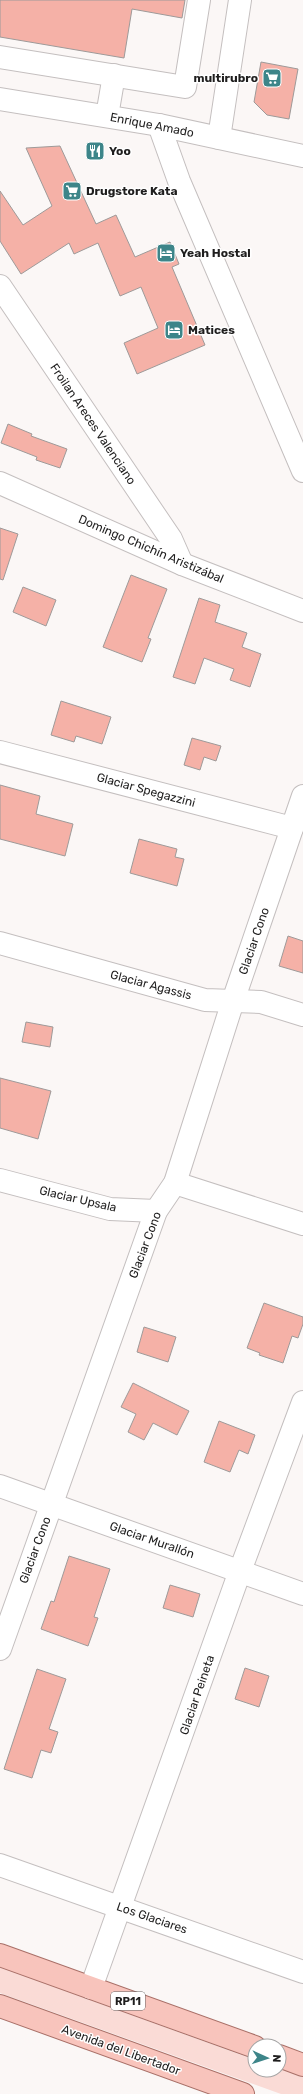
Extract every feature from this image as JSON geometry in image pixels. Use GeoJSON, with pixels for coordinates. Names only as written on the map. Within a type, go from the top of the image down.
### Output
{"type":"FeatureCollection","features":[{"type":"Feature","properties":{"kind":"main road","name":"RP11"},"geometry":{"type":"LineString","coordinates":[[0,1955],[247,2044]]}},
{"type":"Feature","properties":{"kind":"main road","name":"Avenida del Libertador"},"geometry":{"type":"LineString","coordinates":[[0,2006],[243,2094]]}},
{"type":"Feature","properties":{"kind":"main road"},"geometry":{"type":"LineString","coordinates":[[287,2059],[303,2065]]}},
{"type":"Feature","properties":{"kind":"street"},"geometry":{"type":"LineString","coordinates":[[0,57],[185,87],[199,0]]}},
{"type":"Feature","properties":{"kind":"street"},"geometry":{"type":"LineString","coordinates":[[219,138],[240,0]]}},
{"type":"Feature","properties":{"kind":"street"},"geometry":{"type":"LineString","coordinates":[[107,116],[114,75]]}},
{"type":"Feature","properties":{"kind":"street","name":"Enrique Amado"},"geometry":{"type":"LineString","coordinates":[[0,99],[159,125],[303,156]]}},
{"type":"Feature","properties":{"kind":"street"},"geometry":{"type":"LineString","coordinates":[[159,125],[179,181],[303,471]]}},
{"type":"Feature","properties":{"kind":"street","name":"Froilan Areces Valenciano"},"geometry":{"type":"LineString","coordinates":[[0,286],[171,539],[182,564]]}},
{"type":"Feature","properties":{"kind":"street","name":"Domingo Chichín Aristizábal"},"geometry":{"type":"LineString","coordinates":[[0,483],[182,564],[303,611]]}},
{"type":"Feature","properties":{"kind":"street","name":"Glaciar Spegazzini"},"geometry":{"type":"LineString","coordinates":[[0,752],[292,828]]}},
{"type":"Feature","properties":{"kind":"street","name":"Glaciar Cono"},"geometry":{"type":"LineString","coordinates":[[0,1649],[156,1211],[175,1183],[233,1001],[303,796]]}},
{"type":"Feature","properties":{"kind":"street","name":"Glaciar Agassis"},"geometry":{"type":"LineString","coordinates":[[0,943],[205,1000],[261,1002],[303,1015]]}},
{"type":"Feature","properties":{"kind":"street","name":"Glaciar Upsala"},"geometry":{"type":"LineString","coordinates":[[0,1180],[110,1209],[156,1211]]}},
{"type":"Feature","properties":{"kind":"street"},"geometry":{"type":"LineString","coordinates":[[175,1183],[303,1224]]}},
{"type":"Feature","properties":{"kind":"street","name":"Glaciar Peineta"},"geometry":{"type":"LineString","coordinates":[[91,1988],[122,1908],[240,1571],[303,1402]]}},
{"type":"Feature","properties":{"kind":"street","name":"Glaciar Murallón"},"geometry":{"type":"LineString","coordinates":[[0,1486],[303,1594]]}},
{"type":"Feature","properties":{"kind":"street","name":"Los Glaciares"},"geometry":{"type":"LineString","coordinates":[[0,1866],[303,1972]]}},
{"type":"Feature","properties":{"kind":"shaded area"},"geometry":{"type":"Polygon","coordinates":[[[0,1967],[247,2057],[247,2078],[287,2078],[287,2071],[303,2077],[303,2094],[281,2094],[0,1993],[0,1967]]]}},
{"type":"Feature","properties":{"kind":"building"},"geometry":{"type":"Polygon","coordinates":[[[0,0],[185,0],[182,18],[132,9],[124,58],[0,37],[0,0]]]}},
{"type":"Feature","properties":{"kind":"building"},"geometry":{"type":"Polygon","coordinates":[[[261,62],[298,69],[289,119],[267,115],[254,102],[261,62]]]}},
{"type":"Feature","properties":{"kind":"building"},"geometry":{"type":"Polygon","coordinates":[[[60,146],[96,224],[116,215],[135,257],[170,242],[179,264],[172,267],[205,345],[137,374],[124,343],[158,328],[141,287],[120,296],[98,243],[74,254],[69,243],[21,274],[0,241],[0,191],[23,225],[52,206],[26,148],[60,146]]]}},
{"type":"Feature","properties":{"kind":"building"},"geometry":{"type":"Polygon","coordinates":[[[8,424],[32,434],[31,436],[67,449],[60,468],[36,460],[37,457],[1,443],[8,424]]]}},
{"type":"Feature","properties":{"kind":"building"},"geometry":{"type":"Polygon","coordinates":[[[0,528],[18,534],[3,580],[0,579],[0,528]]]}},
{"type":"Feature","properties":{"kind":"building"},"geometry":{"type":"Polygon","coordinates":[[[131,575],[167,589],[148,638],[151,639],[142,662],[103,647],[131,575]]]}},
{"type":"Feature","properties":{"kind":"building"},"geometry":{"type":"Polygon","coordinates":[[[23,587],[56,600],[46,626],[13,612],[23,587]]]}},
{"type":"Feature","properties":{"kind":"building"},"geometry":{"type":"Polygon","coordinates":[[[199,598],[220,605],[215,622],[247,633],[242,647],[261,654],[250,687],[230,680],[234,669],[204,658],[195,684],[173,677],[199,598]]]}},
{"type":"Feature","properties":{"kind":"building"},"geometry":{"type":"Polygon","coordinates":[[[61,701],[111,717],[102,744],[76,736],[74,742],[51,735],[61,701]]]}},
{"type":"Feature","properties":{"kind":"building"},"geometry":{"type":"Polygon","coordinates":[[[192,738],[221,746],[216,761],[204,757],[200,770],[184,765],[192,738]]]}},
{"type":"Feature","properties":{"kind":"building"},"geometry":{"type":"Polygon","coordinates":[[[0,785],[40,796],[36,814],[73,824],[65,856],[0,839],[0,785]]]}},
{"type":"Feature","properties":{"kind":"building"},"geometry":{"type":"Polygon","coordinates":[[[139,839],[177,849],[175,857],[184,859],[177,886],[130,873],[139,839]]]}},
{"type":"Feature","properties":{"kind":"building"},"geometry":{"type":"Polygon","coordinates":[[[288,936],[303,941],[303,973],[279,966],[288,936]]]}},
{"type":"Feature","properties":{"kind":"building"},"geometry":{"type":"Polygon","coordinates":[[[26,1022],[53,1027],[50,1047],[22,1042],[26,1022]]]}},
{"type":"Feature","properties":{"kind":"building"},"geometry":{"type":"Polygon","coordinates":[[[0,1078],[51,1091],[38,1139],[0,1128],[0,1078]]]}},
{"type":"Feature","properties":{"kind":"building"},"geometry":{"type":"Polygon","coordinates":[[[264,1303],[303,1317],[303,1324],[298,1338],[292,1336],[283,1363],[259,1355],[260,1353],[247,1348],[264,1303]]]}},
{"type":"Feature","properties":{"kind":"building"},"geometry":{"type":"Polygon","coordinates":[[[144,1327],[176,1337],[168,1362],[137,1352],[144,1327]]]}},
{"type":"Feature","properties":{"kind":"building"},"geometry":{"type":"Polygon","coordinates":[[[133,1383],[189,1411],[177,1435],[153,1423],[144,1440],[128,1432],[136,1414],[121,1407],[133,1383]]]}},
{"type":"Feature","properties":{"kind":"building"},"geometry":{"type":"Polygon","coordinates":[[[219,1421],[255,1435],[248,1454],[239,1450],[230,1472],[204,1462],[219,1421]]]}},
{"type":"Feature","properties":{"kind":"building"},"geometry":{"type":"Polygon","coordinates":[[[69,1556],[110,1569],[94,1617],[98,1618],[88,1646],[41,1629],[51,1601],[54,1602],[69,1556]]]}},
{"type":"Feature","properties":{"kind":"building"},"geometry":{"type":"Polygon","coordinates":[[[170,1585],[200,1594],[193,1617],[163,1608],[170,1585]]]}},
{"type":"Feature","properties":{"kind":"building"},"geometry":{"type":"Polygon","coordinates":[[[245,1668],[269,1676],[259,1707],[235,1699],[245,1668]]]}},
{"type":"Feature","properties":{"kind":"building"},"geometry":{"type":"Polygon","coordinates":[[[37,1669],[66,1679],[49,1729],[58,1732],[51,1753],[41,1750],[32,1778],[4,1769],[37,1669]]]}},
{"type":"Feature","properties":{"kind":"place","name":"multirubro"},"geometry":{"type":"Point","coordinates":[272,78]}},
{"type":"Feature","properties":{"kind":"place","name":"Yoo"},"geometry":{"type":"Point","coordinates":[95,151]}},
{"type":"Feature","properties":{"kind":"place","name":"Drugstore Kata"},"geometry":{"type":"Point","coordinates":[72,191]}},
{"type":"Feature","properties":{"kind":"place","name":"Yeah Hostal"},"geometry":{"type":"Point","coordinates":[166,253]}},
{"type":"Feature","properties":{"kind":"place","name":"Matices"},"geometry":{"type":"Point","coordinates":[174,330]}}]}
